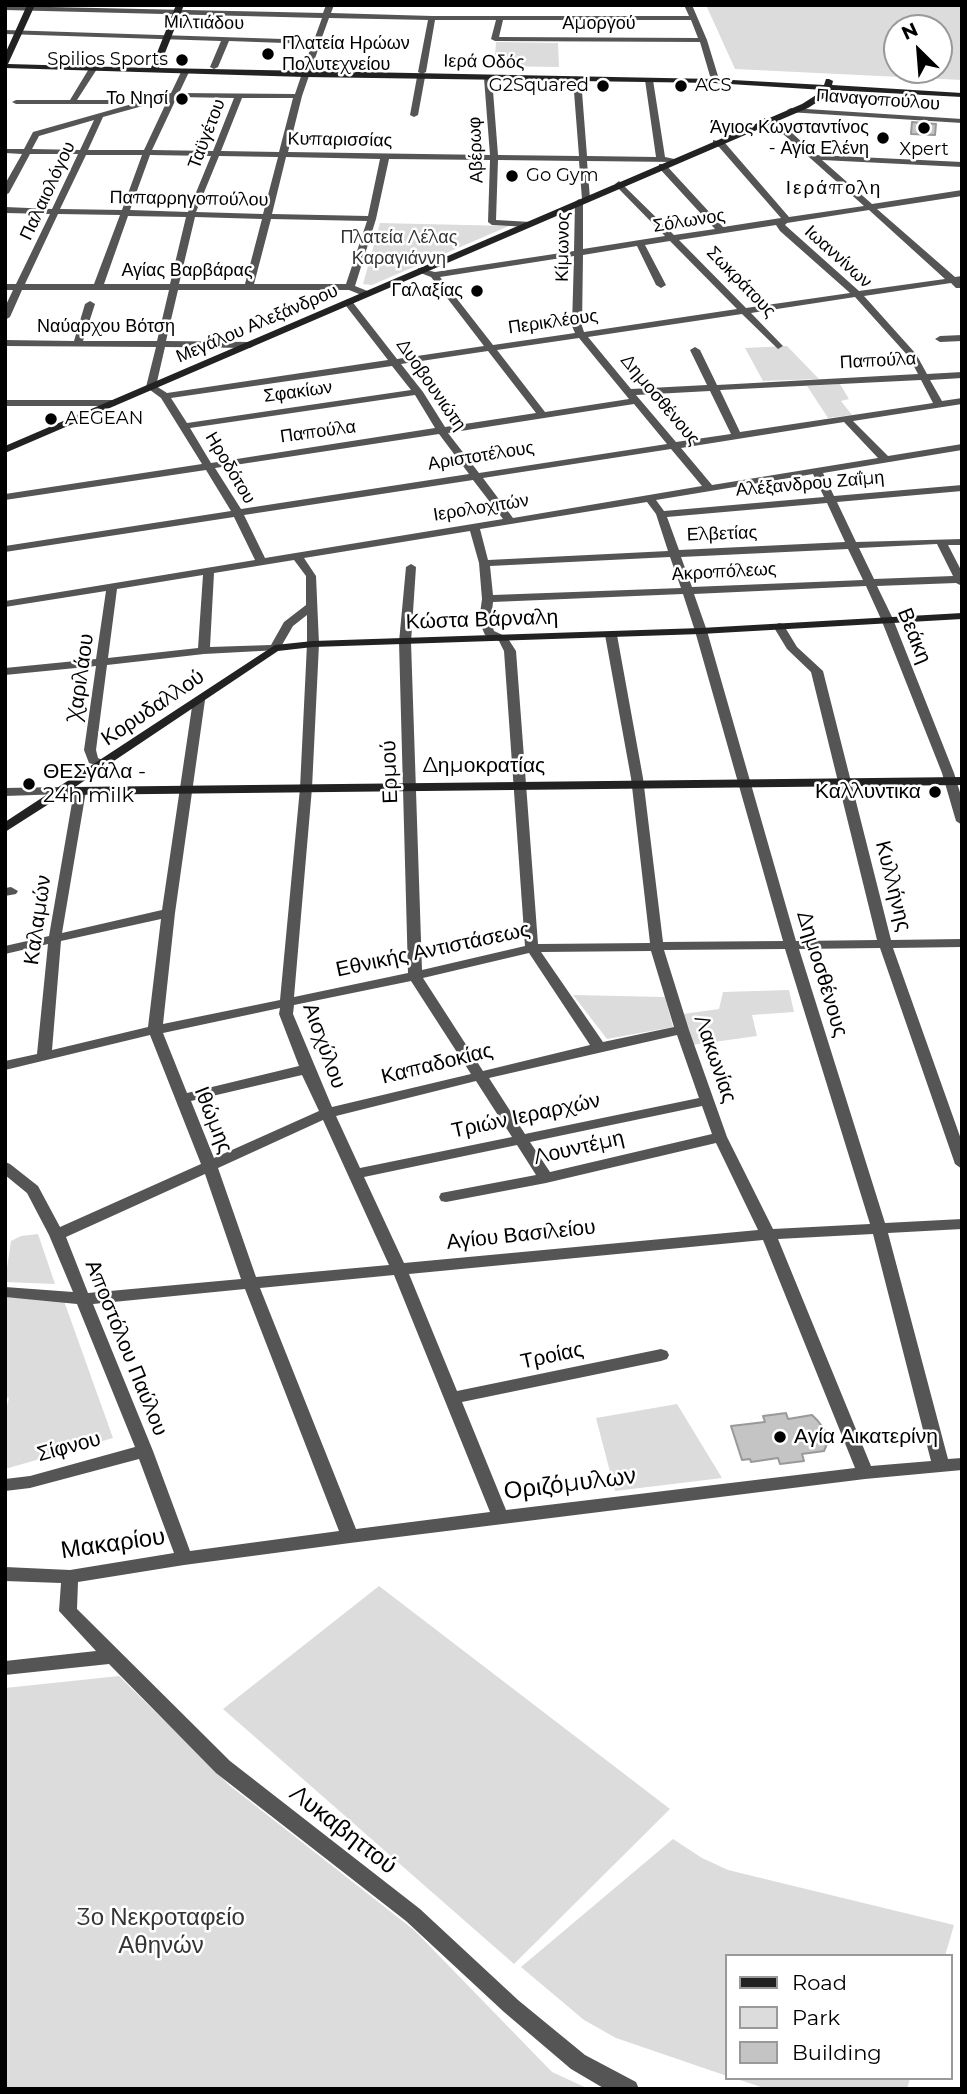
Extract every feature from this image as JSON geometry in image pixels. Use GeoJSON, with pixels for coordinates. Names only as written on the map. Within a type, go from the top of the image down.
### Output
{"type":"FeatureCollection","features":[{"type":"Feature","properties":{"kind":"street"},"geometry":{"type":"LineString","coordinates":[[249,287],[298,96],[330,5]]}},
{"type":"Feature","properties":{"kind":"street"},"geometry":{"type":"LineString","coordinates":[[549,19],[551,5]]}},
{"type":"Feature","properties":{"kind":"street"},"geometry":{"type":"LineString","coordinates":[[688,5],[714,76]]}},
{"type":"Feature","properties":{"kind":"street"},"geometry":{"type":"LineString","coordinates":[[6,63],[30,7]]}},
{"type":"Feature","properties":{"kind":"street"},"geometry":{"type":"LineString","coordinates":[[5,8],[178,9],[327,16],[500,19],[694,18]]}},
{"type":"Feature","properties":{"kind":"street"},"geometry":{"type":"LineString","coordinates":[[155,69],[178,9]]}},
{"type":"Feature","properties":{"kind":"street"},"geometry":{"type":"LineString","coordinates":[[414,115],[432,18]]}},
{"type":"Feature","properties":{"kind":"street","name":"Αμοργού"},"geometry":{"type":"LineString","coordinates":[[500,19],[495,39],[703,40]]}},
{"type":"Feature","properties":{"kind":"street","name":"Μιλτιάδου"},"geometry":{"type":"LineString","coordinates":[[5,32],[319,42]]}},
{"type":"Feature","properties":{"kind":"street"},"geometry":{"type":"LineString","coordinates":[[214,67],[226,39]]}},
{"type":"Feature","properties":{"kind":"street","name":"Ιερά Οδός"},"geometry":{"type":"LineString","coordinates":[[6,63],[93,69],[214,67],[307,73]]}},
{"type":"Feature","properties":{"kind":"street","name":"Ιερά Οδός"},"geometry":{"type":"LineString","coordinates":[[6,63],[186,72],[714,76],[802,83]]}},
{"type":"Feature","properties":{"kind":"street"},"geometry":{"type":"LineString","coordinates":[[72,102],[93,69]]}},
{"type":"Feature","properties":{"kind":"street"},"geometry":{"type":"LineString","coordinates":[[98,287],[147,153],[186,72]]}},
{"type":"Feature","properties":{"kind":"street","name":"Ιερά Οδός"},"geometry":{"type":"LineString","coordinates":[[421,74],[488,78],[802,83],[962,89]]}},
{"type":"Feature","properties":{"kind":"street","name":"Αβέρωφ"},"geometry":{"type":"LineString","coordinates":[[488,78],[494,158],[492,222],[528,224]]}},
{"type":"Feature","properties":{"kind":"street","name":"Κίμωνος"},"geometry":{"type":"LineString","coordinates":[[577,79],[582,159],[577,326],[581,335]]}},
{"type":"Feature","properties":{"kind":"street"},"geometry":{"type":"LineString","coordinates":[[649,80],[662,163],[722,232]]}},
{"type":"Feature","properties":{"kind":"street"},"geometry":{"type":"LineString","coordinates":[[792,110],[802,83]]}},
{"type":"Feature","properties":{"kind":"street","name":"Ιερά Οδός"},"geometry":{"type":"LineString","coordinates":[[829,84],[962,95]]}},
{"type":"Feature","properties":{"kind":"street","name":"Μεγάλου Αλεξάνδρου"},"geometry":{"type":"LineString","coordinates":[[5,450],[620,184],[662,163],[810,104],[828,92],[829,84]]}},
{"type":"Feature","properties":{"kind":"street"},"geometry":{"type":"LineString","coordinates":[[5,193],[36,134],[174,95],[298,96]]}},
{"type":"Feature","properties":{"kind":"street","name":"Ταϋγέτου"},"geometry":{"type":"LineString","coordinates":[[151,387],[191,215],[218,154],[239,96]]}},
{"type":"Feature","properties":{"kind":"street"},"geometry":{"type":"LineString","coordinates":[[16,102],[121,103]]}},
{"type":"Feature","properties":{"kind":"street"},"geometry":{"type":"LineString","coordinates":[[759,110],[958,280],[962,288]]}},
{"type":"Feature","properties":{"kind":"street","name":"Παναγοπούλου"},"geometry":{"type":"LineString","coordinates":[[792,110],[962,121]]}},
{"type":"Feature","properties":{"kind":"street","name":"Παλαιολόγου"},"geometry":{"type":"LineString","coordinates":[[5,317],[100,116]]}},
{"type":"Feature","properties":{"kind":"street","name":"Ιωαννίνων"},"geometry":{"type":"LineString","coordinates":[[716,142],[722,145],[784,216],[784,222],[780,225],[783,229],[858,295],[913,356],[939,405]]}},
{"type":"Feature","properties":{"kind":"street","name":"Κυπαρισσίας"},"geometry":{"type":"LineString","coordinates":[[5,151],[582,159],[662,163]]}},
{"type":"Feature","properties":{"kind":"street"},"geometry":{"type":"LineString","coordinates":[[350,287],[372,219],[385,156]]}},
{"type":"Feature","properties":{"kind":"street"},"geometry":{"type":"LineString","coordinates":[[814,157],[962,165]]}},
{"type":"Feature","properties":{"kind":"street","name":"Σωκράτους"},"geometry":{"type":"LineString","coordinates":[[620,184],[778,346]]}},
{"type":"Feature","properties":{"kind":"street","name":"Σόλωνος"},"geometry":{"type":"LineString","coordinates":[[433,275],[962,193]]}},
{"type":"Feature","properties":{"kind":"street","name":"Παπαρρηγοπούλου"},"geometry":{"type":"LineString","coordinates":[[5,210],[372,219]]}},
{"type":"Feature","properties":{"kind":"street"},"geometry":{"type":"LineString","coordinates":[[640,244],[661,285]]}},
{"type":"Feature","properties":{"kind":"street"},"geometry":{"type":"LineString","coordinates":[[421,270],[433,275],[543,416]]}},
{"type":"Feature","properties":{"kind":"street","name":"Περικλέους"},"geometry":{"type":"LineString","coordinates":[[165,396],[958,280]]}},
{"type":"Feature","properties":{"kind":"street","name":"Αγίας Βαρβάρας"},"geometry":{"type":"LineString","coordinates":[[5,287],[350,287],[367,294]]}},
{"type":"Feature","properties":{"kind":"street","name":"Δυοβουνιώτη"},"geometry":{"type":"LineString","coordinates":[[348,302],[418,392],[442,431],[510,521]]}},
{"type":"Feature","properties":{"kind":"street"},"geometry":{"type":"LineString","coordinates":[[78,342],[90,304]]}},
{"type":"Feature","properties":{"kind":"street","name":"Δημοσθένους"},"geometry":{"type":"LineString","coordinates":[[581,335],[710,489]]}},
{"type":"Feature","properties":{"kind":"street"},"geometry":{"type":"LineString","coordinates":[[940,339],[962,338]]}},
{"type":"Feature","properties":{"kind":"street","name":"Ναύαρχου Βότση"},"geometry":{"type":"LineString","coordinates":[[5,343],[250,345]]}},
{"type":"Feature","properties":{"kind":"street"},"geometry":{"type":"LineString","coordinates":[[695,350],[737,436]]}},
{"type":"Feature","properties":{"kind":"street","name":"Παπούλα"},"geometry":{"type":"LineString","coordinates":[[629,391],[962,374]]}},
{"type":"Feature","properties":{"kind":"street"},"geometry":{"type":"LineString","coordinates":[[151,387],[165,396]]}},
{"type":"Feature","properties":{"kind":"street","name":"Σφακίων"},"geometry":{"type":"LineString","coordinates":[[184,426],[418,392]]}},
{"type":"Feature","properties":{"kind":"street","name":"Ηροδότου"},"geometry":{"type":"LineString","coordinates":[[165,396],[237,513],[261,562]]}},
{"type":"Feature","properties":{"kind":"street","name":"Παπούλα"},"geometry":{"type":"LineString","coordinates":[[5,497],[636,401]]}},
{"type":"Feature","properties":{"kind":"street","name":"Αριστοτέλους"},"geometry":{"type":"LineString","coordinates":[[5,549],[962,401]]}},
{"type":"Feature","properties":{"kind":"street"},"geometry":{"type":"LineString","coordinates":[[5,403],[114,403]]}},
{"type":"Feature","properties":{"kind":"street"},"geometry":{"type":"LineString","coordinates":[[846,419],[886,460]]}},
{"type":"Feature","properties":{"kind":"street","name":"Ιερολοχιτών"},"geometry":{"type":"LineString","coordinates":[[5,604],[962,447]]}},
{"type":"Feature","properties":{"kind":"street","name":"Βεάκη"},"geometry":{"type":"LineString","coordinates":[[817,471],[855,546],[956,781],[962,821]]}},
{"type":"Feature","properties":{"kind":"street","name":"Αλέξανδρου Ζαΐμη"},"geometry":{"type":"LineString","coordinates":[[661,514],[962,488]]}},
{"type":"Feature","properties":{"kind":"street","name":"Δημοσθένους"},"geometry":{"type":"LineString","coordinates":[[650,499],[661,514],[701,631],[791,946],[879,1229],[941,1466]]}},
{"type":"Feature","properties":{"kind":"street"},"geometry":{"type":"LineString","coordinates":[[474,527],[484,563],[488,598],[485,621],[489,633],[503,639],[510,651],[532,948],[599,1047]]}},
{"type":"Feature","properties":{"kind":"street"},"geometry":{"type":"LineString","coordinates":[[941,541],[961,580]]}},
{"type":"Feature","properties":{"kind":"street","name":"Ελβετίας"},"geometry":{"type":"LineString","coordinates":[[484,563],[962,542]]}},
{"type":"Feature","properties":{"kind":"street","name":"Αισχύλου"},"geometry":{"type":"LineString","coordinates":[[298,556],[311,576],[313,644],[306,788],[286,1013],[307,1069],[399,1269],[501,1518]]}},
{"type":"Feature","properties":{"kind":"street","name":"Ερμού"},"geometry":{"type":"LineString","coordinates":[[411,567],[405,642],[415,976]]}},
{"type":"Feature","properties":{"kind":"street"},"geometry":{"type":"LineString","coordinates":[[204,651],[209,570]]}},
{"type":"Feature","properties":{"kind":"street","name":"Ακροπόλεως"},"geometry":{"type":"LineString","coordinates":[[488,598],[961,580]]}},
{"type":"Feature","properties":{"kind":"street","name":"Χαριλάου"},"geometry":{"type":"LineString","coordinates":[[105,764],[93,760],[90,750],[112,586]]}},
{"type":"Feature","properties":{"kind":"street","name":"Κορυδαλλού"},"geometry":{"type":"LineString","coordinates":[[5,828],[105,764],[275,648],[288,624],[310,607]]}},
{"type":"Feature","properties":{"kind":"street","name":"Κώστα Βάρναλη"},"geometry":{"type":"LineString","coordinates":[[5,672],[103,660],[313,644],[611,635],[962,616]]}},
{"type":"Feature","properties":{"kind":"street","name":"Κυλλήνης"},"geometry":{"type":"LineString","coordinates":[[779,626],[793,649],[817,671],[885,944],[962,1164]]}},
{"type":"Feature","properties":{"kind":"street","name":"Λακωνίας"},"geometry":{"type":"LineString","coordinates":[[611,635],[638,785],[657,948],[705,1101],[720,1138],[768,1234],[864,1473]]}},
{"type":"Feature","properties":{"kind":"street","name":"Ιθώμης"},"geometry":{"type":"LineString","coordinates":[[198,700],[168,913],[155,1030],[350,1536]]}},
{"type":"Feature","properties":{"kind":"street","name":"Δημοκρατίας"},"geometry":{"type":"LineString","coordinates":[[5,792],[956,781]]}},
{"type":"Feature","properties":{"kind":"street","name":"Καλαμών"},"geometry":{"type":"LineString","coordinates":[[44,1057],[55,938],[80,790]]}},
{"type":"Feature","properties":{"kind":"street"},"geometry":{"type":"LineString","coordinates":[[5,950],[168,913]]}},
{"type":"Feature","properties":{"kind":"street","name":"Εθνικής Αντιστάσεως"},"geometry":{"type":"LineString","coordinates":[[5,1066],[155,1030],[415,976],[532,948],[962,943]]}},
{"type":"Feature","properties":{"kind":"street"},"geometry":{"type":"LineString","coordinates":[[415,976],[546,1178]]}},
{"type":"Feature","properties":{"kind":"street","name":"Καπαδοκίας"},"geometry":{"type":"LineString","coordinates":[[57,1235],[327,1113],[479,1075],[682,1030]]}},
{"type":"Feature","properties":{"kind":"street"},"geometry":{"type":"LineString","coordinates":[[182,1099],[307,1069]]}},
{"type":"Feature","properties":{"kind":"street","name":"Τριών Ιεραρχών"},"geometry":{"type":"LineString","coordinates":[[355,1174],[705,1101]]}},
{"type":"Feature","properties":{"kind":"street","name":"Λουντέμη"},"geometry":{"type":"LineString","coordinates":[[446,1197],[546,1178],[720,1138]]}},
{"type":"Feature","properties":{"kind":"street","name":"Αποστόλου Παύλου"},"geometry":{"type":"LineString","coordinates":[[5,1167],[33,1190],[57,1235],[145,1451],[184,1558]]}},
{"type":"Feature","properties":{"kind":"street","name":"Αγίου Βασιλείου"},"geometry":{"type":"LineString","coordinates":[[5,1292],[85,1299],[768,1234],[962,1224]]}},
{"type":"Feature","properties":{"kind":"street","name":"Τροίας"},"geometry":{"type":"LineString","coordinates":[[453,1398],[661,1355]]}},
{"type":"Feature","properties":{"kind":"street","name":"Σίφνου"},"geometry":{"type":"LineString","coordinates":[[5,1485],[30,1482],[145,1451]]}},
{"type":"Feature","properties":{"kind":"street","name":"Οριζόμυλων"},"geometry":{"type":"LineString","coordinates":[[184,1558],[864,1473],[962,1464]]}},
{"type":"Feature","properties":{"kind":"street","name":"Μακαρίου"},"geometry":{"type":"LineString","coordinates":[[5,1574],[70,1577],[184,1558]]}},
{"type":"Feature","properties":{"kind":"street","name":"Λυκαβηττού"},"geometry":{"type":"LineString","coordinates":[[70,1577],[68,1611],[223,1767],[413,1915],[510,2006],[578,2062],[629,2089]]}},
{"type":"Feature","properties":{"kind":"street"},"geometry":{"type":"LineString","coordinates":[[5,1668],[113,1656]]}},
{"type":"Feature","properties":{"kind":"green space"},"geometry":{"type":"Polygon","coordinates":[[[706,5],[962,5],[962,80],[953,80],[953,14],[883,14],[883,76],[735,69],[706,5]]]}},
{"type":"Feature","properties":{"kind":"green space"},"geometry":{"type":"Polygon","coordinates":[[[496,42],[558,43],[559,67],[494,66],[496,42]]]}},
{"type":"Feature","properties":{"kind":"green space","name":"Πλατεία Λέλας Καραγιάννη"},"geometry":{"type":"Polygon","coordinates":[[[380,223],[509,226],[372,285],[363,284],[380,223]]]}},
{"type":"Feature","properties":{"kind":"green space"},"geometry":{"type":"Polygon","coordinates":[[[787,346],[819,379],[763,381],[745,348],[787,346]]]}},
{"type":"Feature","properties":{"kind":"green space"},"geometry":{"type":"Polygon","coordinates":[[[840,384],[849,399],[841,401],[852,415],[828,418],[807,386],[840,384]]]}},
{"type":"Feature","properties":{"kind":"green space"},"geometry":{"type":"Polygon","coordinates":[[[789,990],[794,1012],[752,1015],[757,1036],[692,1045],[683,1014],[719,1009],[723,992],[789,990]]]}},
{"type":"Feature","properties":{"kind":"green space"},"geometry":{"type":"Polygon","coordinates":[[[573,995],[665,997],[673,1027],[607,1039],[573,995]]]}},
{"type":"Feature","properties":{"kind":"green space"},"geometry":{"type":"Polygon","coordinates":[[[38,1234],[55,1284],[5,1282],[11,1241],[21,1236],[38,1234]]]}},
{"type":"Feature","properties":{"kind":"green space"},"geometry":{"type":"Polygon","coordinates":[[[5,1297],[64,1301],[113,1438],[5,1469],[5,1413],[9,1398],[5,1397],[5,1297]]]}},
{"type":"Feature","properties":{"kind":"green space"},"geometry":{"type":"Polygon","coordinates":[[[677,1404],[722,1478],[615,1491],[596,1418],[677,1404]]]}},
{"type":"Feature","properties":{"kind":"green space"},"geometry":{"type":"Polygon","coordinates":[[[379,1586],[670,1809],[514,1964],[223,1709],[379,1586]]]}},
{"type":"Feature","properties":{"kind":"green space","name":"3ο Νεκροταφείο Αθηνών"},"geometry":{"type":"Polygon","coordinates":[[[119,1676],[229,1785],[414,1930],[552,2072],[589,2089],[5,2089],[5,1688],[119,1676]]]}},
{"type":"Feature","properties":{"kind":"green space"},"geometry":{"type":"Polygon","coordinates":[[[673,1839],[702,1858],[728,1870],[954,1925],[946,1954],[726,1954],[726,2076],[616,2038],[584,2020],[521,1967],[673,1839]]]}},
{"type":"Feature","properties":{"kind":"green space"},"geometry":{"type":"Polygon","coordinates":[[[740,2080],[909,2080],[907,2089],[767,2089],[740,2080]]]}},
{"type":"Feature","properties":{"kind":"building","name":"Xpert"},"geometry":{"type":"Polygon","coordinates":[[[912,122],[936,124],[935,135],[911,134],[912,122]]]}},
{"type":"Feature","properties":{"kind":"building","name":"Αγία Αικατερίνη"},"geometry":{"type":"Polygon","coordinates":[[[786,1413],[788,1419],[812,1415],[818,1421],[826,1432],[827,1444],[824,1451],[802,1454],[804,1461],[780,1464],[778,1458],[751,1462],[750,1459],[742,1460],[731,1426],[765,1422],[763,1416],[786,1413]]]}},
{"type":"Feature","properties":{"kind":"place","name":"Πλατεία Ηρώων Πολυτεχνείου"},"geometry":{"type":"Point","coordinates":[268,54]}},
{"type":"Feature","properties":{"kind":"place","name":"Spilios Sports"},"geometry":{"type":"Point","coordinates":[182,60]}},
{"type":"Feature","properties":{"kind":"place","name":"G2Squared"},"geometry":{"type":"Point","coordinates":[603,86]}},
{"type":"Feature","properties":{"kind":"place","name":"ACS"},"geometry":{"type":"Point","coordinates":[681,86]}},
{"type":"Feature","properties":{"kind":"place","name":"Το Νησί"},"geometry":{"type":"Point","coordinates":[182,99]}},
{"type":"Feature","properties":{"kind":"place","name":"Xpert"},"geometry":{"type":"Point","coordinates":[924,128]}},
{"type":"Feature","properties":{"kind":"place","name":"Άγιος Κωνσταντίνος - Αγία Ελένη"},"geometry":{"type":"Point","coordinates":[883,138]}},
{"type":"Feature","properties":{"kind":"place","name":"Go Gym"},"geometry":{"type":"Point","coordinates":[512,176]}},
{"type":"Feature","properties":{"kind":"place","name":"Γαλαξίας"},"geometry":{"type":"Point","coordinates":[477,291]}},
{"type":"Feature","properties":{"kind":"place","name":"AEGEAN"},"geometry":{"type":"Point","coordinates":[51,419]}},
{"type":"Feature","properties":{"kind":"place","name":"ΘΕΣγάλα - 24h milk"},"geometry":{"type":"Point","coordinates":[29,784]}},
{"type":"Feature","properties":{"kind":"place","name":"Καλλυντικα"},"geometry":{"type":"Point","coordinates":[935,792]}},
{"type":"Feature","properties":{"kind":"place","name":"Αγία Αικατερίνη"},"geometry":{"type":"Point","coordinates":[780,1437]}},
{"type":"Feature","properties":{"kind":"district","name":"Ιεράπολη"},"geometry":{"type":"Point","coordinates":[834,188]}}]}
